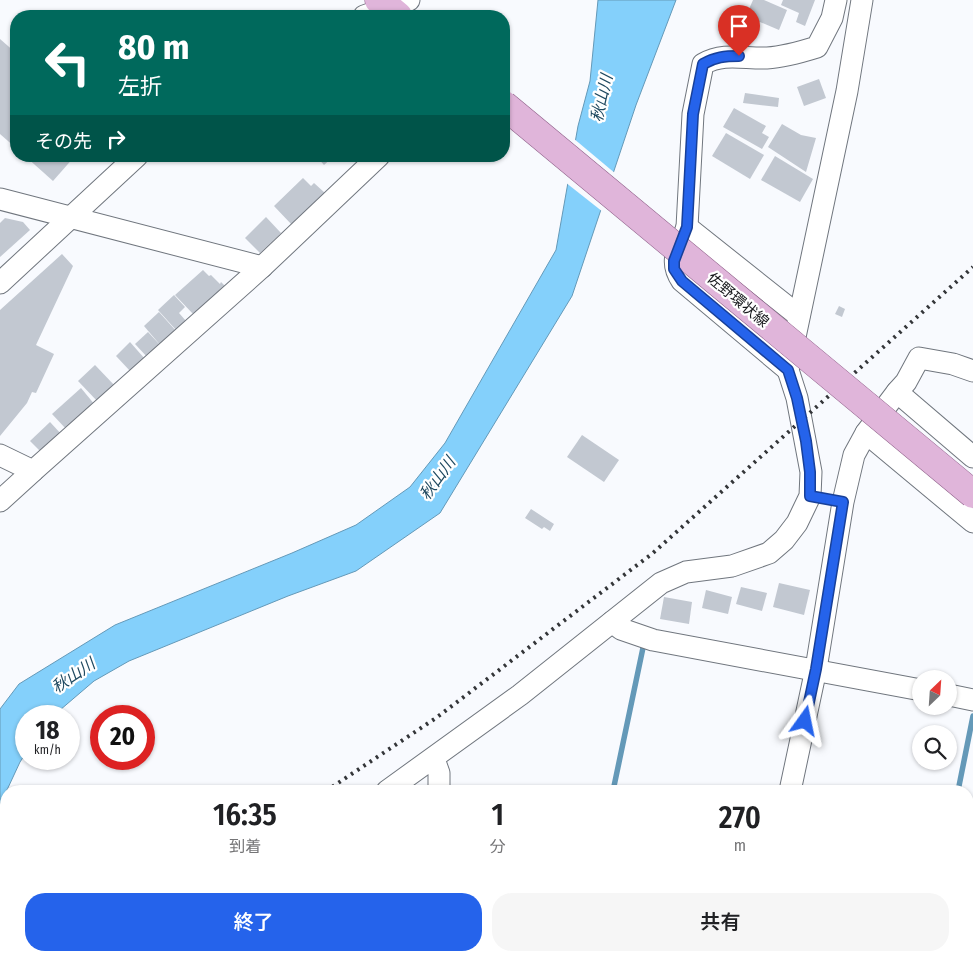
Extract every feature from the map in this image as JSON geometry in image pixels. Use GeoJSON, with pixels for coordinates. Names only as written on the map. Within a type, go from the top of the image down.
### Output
{"type":"FeatureCollection","features":[{"type":"Feature","properties":{"kind":"main road","name":"佐野環状線"},"geometry":{"type":"LineString","coordinates":[[510,110],[973,494]]}},
{"type":"Feature","properties":{"kind":"street"},"geometry":{"type":"LineString","coordinates":[[788,370],[682,281],[674,269],[674,261],[687,227],[693,114],[703,64],[713,58],[725,56],[767,58],[817,47],[832,18],[836,0]]}},
{"type":"Feature","properties":{"kind":"street"},"geometry":{"type":"LineString","coordinates":[[396,785],[520,696],[661,583],[686,572],[732,566],[769,553],[784,540],[797,523],[810,496],[810,472],[797,398],[788,370],[847,91],[862,0]]}},
{"type":"Feature","properties":{"kind":"street"},"geometry":{"type":"LineString","coordinates":[[0,282],[131,162]]}},
{"type":"Feature","properties":{"kind":"street"},"geometry":{"type":"LineString","coordinates":[[0,501],[262,267],[373,162]]}},
{"type":"Feature","properties":{"kind":"street"},"geometry":{"type":"LineString","coordinates":[[0,199],[262,267]]}},
{"type":"Feature","properties":{"kind":"street"},"geometry":{"type":"LineString","coordinates":[[687,227],[799,316]]}},
{"type":"Feature","properties":{"kind":"street"},"geometry":{"type":"LineString","coordinates":[[791,785],[816,669],[843,502],[854,455],[866,433],[906,382],[919,358],[953,364],[973,371]]}},
{"type":"Feature","properties":{"kind":"street"},"geometry":{"type":"LineString","coordinates":[[897,392],[973,457]]}},
{"type":"Feature","properties":{"kind":"street"},"geometry":{"type":"LineString","coordinates":[[866,433],[973,522]]}},
{"type":"Feature","properties":{"kind":"street"},"geometry":{"type":"LineString","coordinates":[[0,455],[33,471]]}},
{"type":"Feature","properties":{"kind":"street"},"geometry":{"type":"LineString","coordinates":[[810,496],[843,502]]}},
{"type":"Feature","properties":{"kind":"street"},"geometry":{"type":"LineString","coordinates":[[612,622],[621,629],[653,640],[912,688]]}},
{"type":"Feature","properties":{"kind":"street"},"geometry":{"type":"LineString","coordinates":[[958,697],[973,700]]}},
{"type":"Feature","properties":{"kind":"street"},"geometry":{"type":"LineString","coordinates":[[434,759],[439,773],[439,785]]}},
{"type":"Feature","properties":{"kind":"water","name":"秋山川"},"geometry":{"type":"Polygon","coordinates":[[[598,0],[676,0],[636,105],[572,296],[440,513],[356,571],[288,596],[129,661],[94,681],[66,705],[15,705],[16,770],[9,785],[0,785],[0,709],[19,684],[115,625],[356,525],[410,487],[445,443],[556,250],[578,126],[590,81],[598,0]]]}},
{"type":"Feature","properties":{"kind":"pier"},"geometry":{"type":"Polygon","coordinates":[[[573,138],[616,174],[603,212],[565,182],[573,138]]]}},
{"type":"Feature","properties":{"kind":"building"},"geometry":{"type":"Polygon","coordinates":[[[753,0],[764,0],[787,10],[779,30],[746,16],[753,0]]]}},
{"type":"Feature","properties":{"kind":"building"},"geometry":{"type":"Polygon","coordinates":[[[783,0],[815,0],[805,26],[796,22],[799,13],[781,5],[783,0]]]}},
{"type":"Feature","properties":{"kind":"building"},"geometry":{"type":"Polygon","coordinates":[[[0,39],[10,48],[10,143],[0,134],[0,39]]]}},
{"type":"Feature","properties":{"kind":"building"},"geometry":{"type":"Polygon","coordinates":[[[819,79],[826,98],[804,106],[797,87],[819,79]]]}},
{"type":"Feature","properties":{"kind":"building"},"geometry":{"type":"Polygon","coordinates":[[[745,93],[779,98],[778,107],[743,103],[745,93]]]}},
{"type":"Feature","properties":{"kind":"building"},"geometry":{"type":"Polygon","coordinates":[[[734,108],[766,126],[762,133],[769,137],[762,149],[723,127],[734,108]]]}},
{"type":"Feature","properties":{"kind":"building"},"geometry":{"type":"Polygon","coordinates":[[[782,124],[801,135],[816,138],[806,172],[768,147],[782,124]]]}},
{"type":"Feature","properties":{"kind":"building"},"geometry":{"type":"Polygon","coordinates":[[[726,133],[764,155],[750,179],[712,156],[726,133]]]}},
{"type":"Feature","properties":{"kind":"building"},"geometry":{"type":"Polygon","coordinates":[[[775,156],[813,179],[800,202],[761,180],[775,156]]]}},
{"type":"Feature","properties":{"kind":"building"},"geometry":{"type":"Polygon","coordinates":[[[32,162],[70,162],[53,181],[32,162]]]}},
{"type":"Feature","properties":{"kind":"building"},"geometry":{"type":"Polygon","coordinates":[[[303,178],[311,186],[314,183],[325,193],[292,225],[274,206],[303,178]]]}},
{"type":"Feature","properties":{"kind":"building"},"geometry":{"type":"Polygon","coordinates":[[[266,217],[281,233],[260,253],[245,238],[266,217]]]}},
{"type":"Feature","properties":{"kind":"building"},"geometry":{"type":"Polygon","coordinates":[[[5,218],[23,222],[30,230],[0,257],[0,223],[5,218]]]}},
{"type":"Feature","properties":{"kind":"building"},"geometry":{"type":"Polygon","coordinates":[[[62,254],[73,266],[36,345],[54,354],[36,393],[32,392],[27,403],[0,436],[0,310],[62,254]]]}},
{"type":"Feature","properties":{"kind":"building"},"geometry":{"type":"Polygon","coordinates":[[[203,270],[225,286],[194,315],[175,295],[203,270]]]}},
{"type":"Feature","properties":{"kind":"building"},"geometry":{"type":"Polygon","coordinates":[[[174,295],[185,307],[179,313],[186,321],[176,330],[158,310],[174,295]]]}},
{"type":"Feature","properties":{"kind":"building"},"geometry":{"type":"Polygon","coordinates":[[[839,306],[845,309],[842,317],[835,314],[839,306]]]}},
{"type":"Feature","properties":{"kind":"building"},"geometry":{"type":"Polygon","coordinates":[[[159,312],[177,332],[161,346],[144,326],[159,312]]]}},
{"type":"Feature","properties":{"kind":"building"},"geometry":{"type":"Polygon","coordinates":[[[148,332],[161,346],[148,358],[135,344],[148,332]]]}},
{"type":"Feature","properties":{"kind":"building"},"geometry":{"type":"Polygon","coordinates":[[[130,342],[145,359],[131,372],[116,356],[130,342]]]}},
{"type":"Feature","properties":{"kind":"building"},"geometry":{"type":"Polygon","coordinates":[[[95,365],[116,387],[99,403],[78,381],[95,365]]]}},
{"type":"Feature","properties":{"kind":"building"},"geometry":{"type":"Polygon","coordinates":[[[81,388],[95,405],[67,430],[52,414],[81,388]]]}},
{"type":"Feature","properties":{"kind":"building"},"geometry":{"type":"Polygon","coordinates":[[[50,422],[62,435],[42,453],[30,441],[50,422]]]}},
{"type":"Feature","properties":{"kind":"building"},"geometry":{"type":"Polygon","coordinates":[[[582,435],[619,460],[604,482],[567,457],[582,435]]]}},
{"type":"Feature","properties":{"kind":"building"},"geometry":{"type":"Polygon","coordinates":[[[531,509],[554,524],[550,531],[544,527],[542,529],[525,518],[531,509]]]}},
{"type":"Feature","properties":{"kind":"building"},"geometry":{"type":"Polygon","coordinates":[[[779,583],[810,590],[804,615],[773,607],[779,583]]]}},
{"type":"Feature","properties":{"kind":"building"},"geometry":{"type":"Polygon","coordinates":[[[741,587],[767,593],[762,611],[736,604],[741,587]]]}},
{"type":"Feature","properties":{"kind":"building"},"geometry":{"type":"Polygon","coordinates":[[[706,590],[732,597],[728,614],[702,608],[706,590]]]}},
{"type":"Feature","properties":{"kind":"building"},"geometry":{"type":"Polygon","coordinates":[[[664,597],[692,602],[689,624],[660,619],[664,597]]]}},
{"type":"Feature","properties":{"kind":"waterway"},"geometry":{"type":"LineString","coordinates":[[614,785],[644,643],[647,644]]}},
{"type":"Feature","properties":{"kind":"waterway"},"geometry":{"type":"LineString","coordinates":[[959,785],[973,716]]}},
{"type":"Feature","properties":{"kind":"railway"},"geometry":{"type":"LineString","coordinates":[[335,785],[436,718],[653,553],[973,267]]}},
{"type":"Feature","properties":{"kind":"route"},"geometry":{"type":"LineString","coordinates":[[739,56],[713,58],[703,64],[693,114],[687,227],[674,261],[674,269],[682,281],[788,370],[797,398],[806,441],[810,472],[810,496],[843,502],[816,669],[805,721]]}}]}
